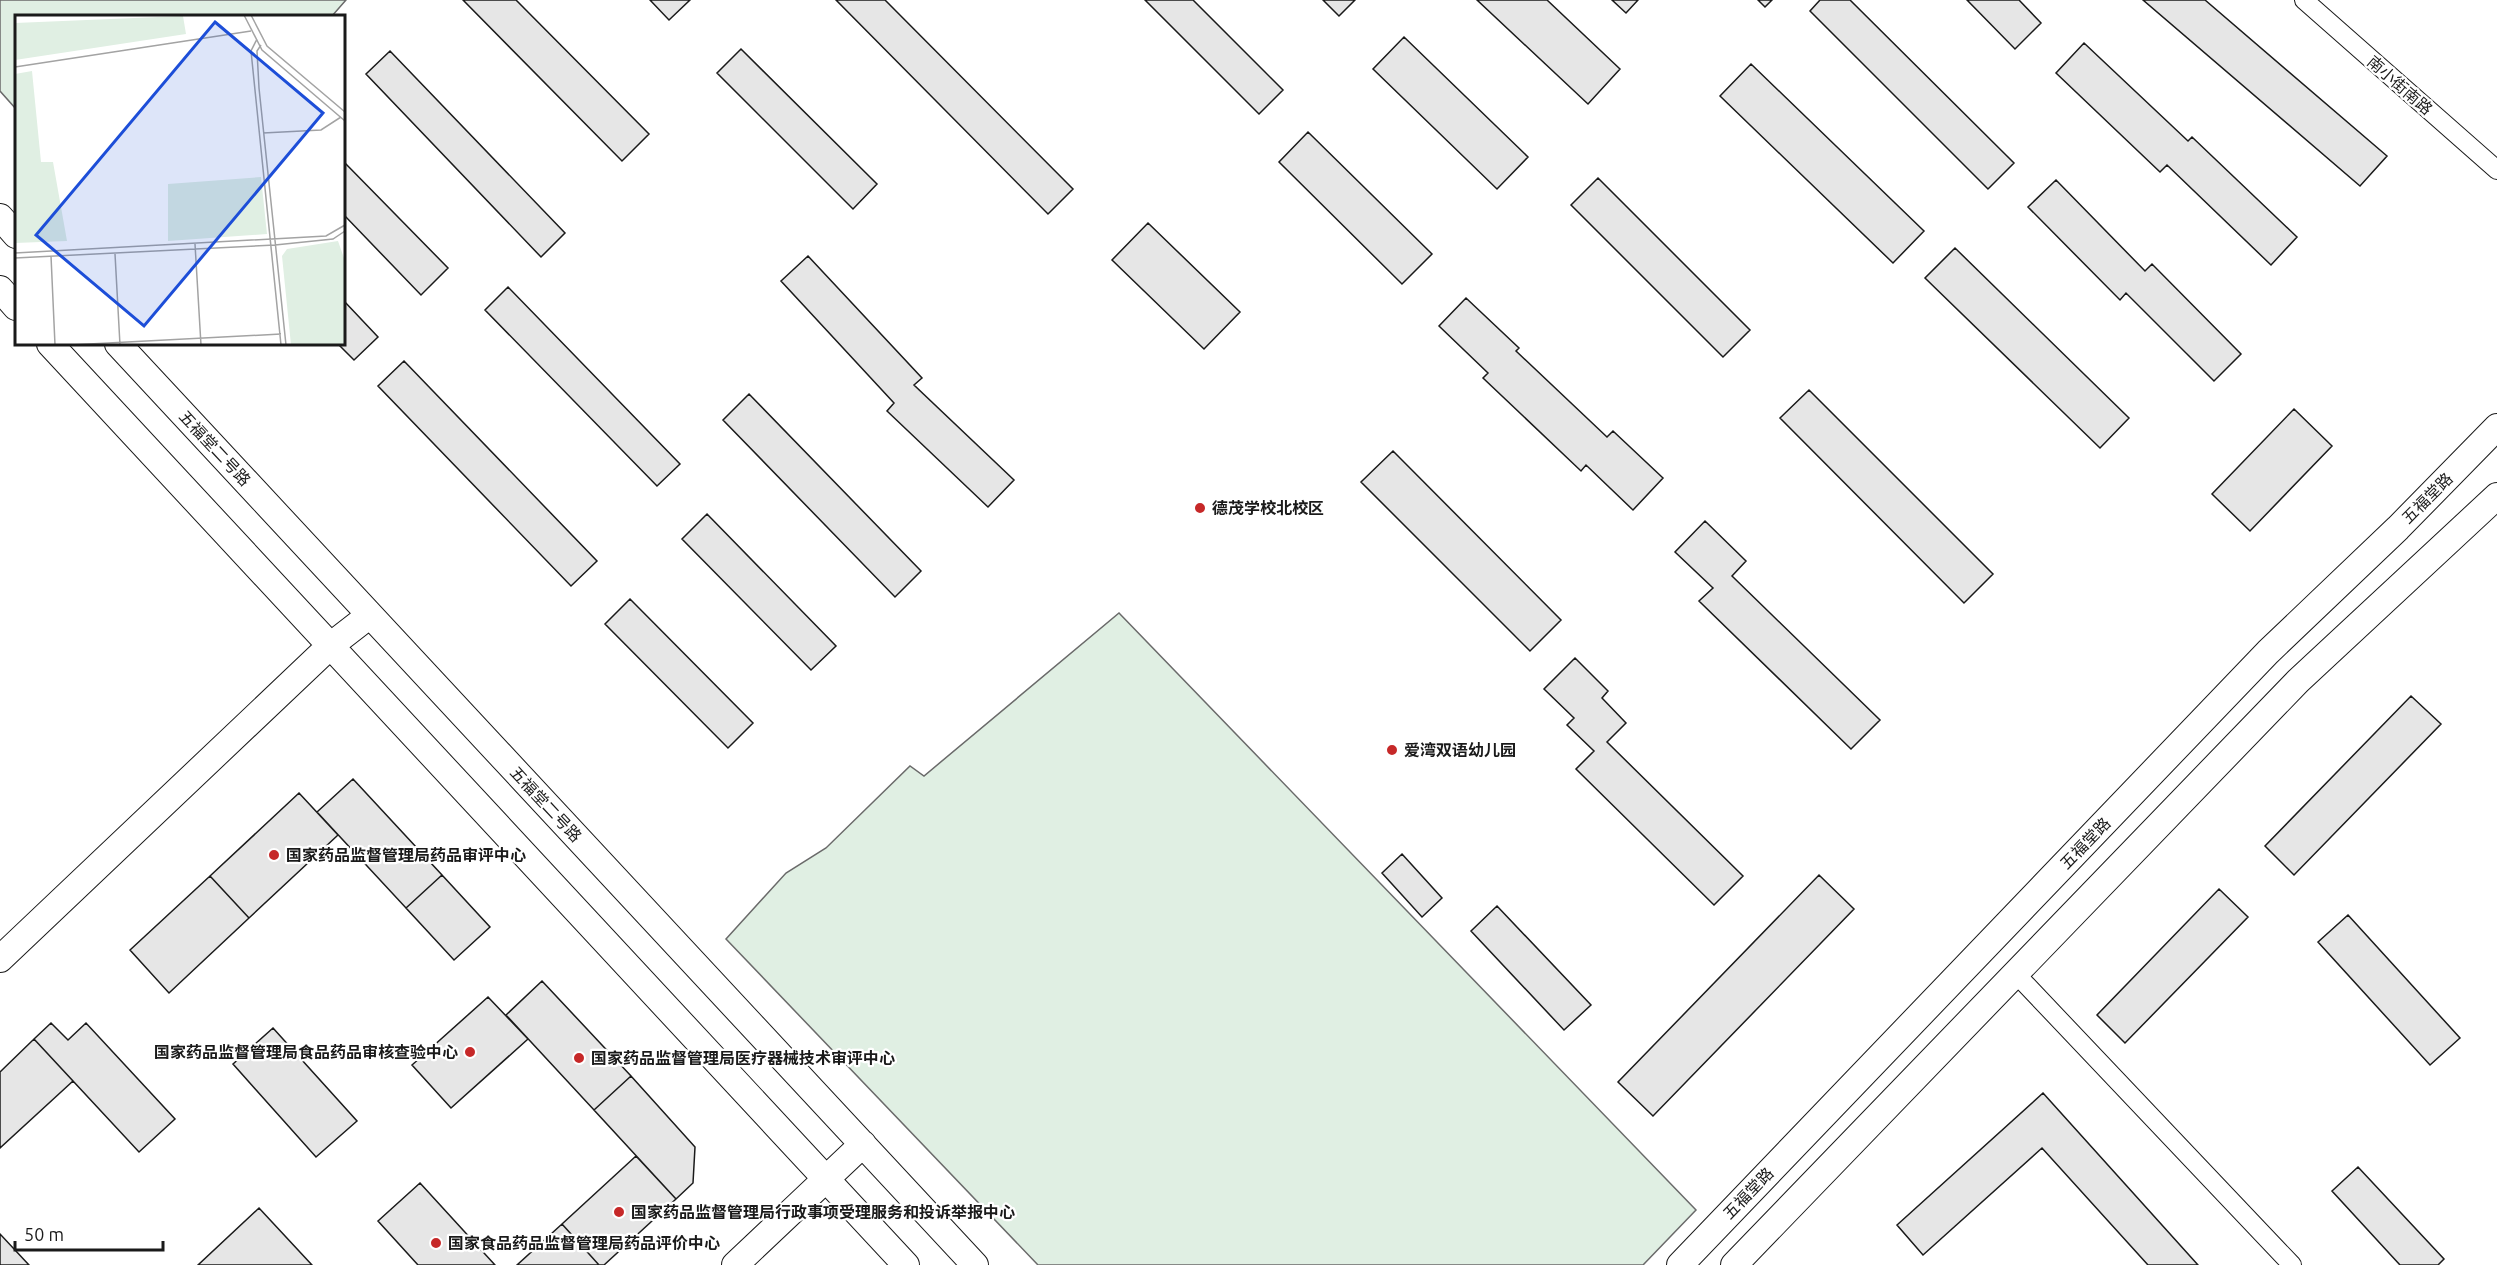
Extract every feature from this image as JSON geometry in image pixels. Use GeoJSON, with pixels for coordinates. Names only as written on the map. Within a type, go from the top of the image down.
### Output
{"type":"FeatureCollection","features":[{"type":"Feature","properties":{"kind":"main road"},"geometry":{"type":"LineString","coordinates":[[0,217],[15,234]]}},
{"type":"Feature","properties":{"kind":"main road"},"geometry":{"type":"LineString","coordinates":[[0,289],[15,306]]}},
{"type":"Feature","properties":{"kind":"main road"},"geometry":{"type":"LineString","coordinates":[[51,345],[906,1265]]}},
{"type":"Feature","properties":{"kind":"main road","name":"五福堂二号路"},"geometry":{"type":"LineString","coordinates":[[119,345],[975,1265]]}},
{"type":"Feature","properties":{"kind":"main road","name":"五福堂路"},"geometry":{"type":"LineString","coordinates":[[1680,1265],[2268,652],[2398,528],[2497,427]]}},
{"type":"Feature","properties":{"kind":"main road"},"geometry":{"type":"LineString","coordinates":[[1734,1265],[2298,681],[2497,496]]}},
{"type":"Feature","properties":{"kind":"main road"},"geometry":{"type":"LineString","coordinates":[[0,959],[330,645],[370,615]]}},
{"type":"Feature","properties":{"kind":"main road"},"geometry":{"type":"LineString","coordinates":[[735,1265],[862,1144]]}},
{"type":"Feature","properties":{"kind":"street","name":"南小街南路"},"geometry":{"type":"LineString","coordinates":[[2304,0],[2497,170]]}},
{"type":"Feature","properties":{"kind":"street"},"geometry":{"type":"LineString","coordinates":[[2016,974],[2292,1265]]}},
{"type":"Feature","properties":{"kind":"green space"},"geometry":{"type":"Polygon","coordinates":[[[0,0],[346,0],[333,15],[15,15],[15,108],[0,91],[0,0]]]}},
{"type":"Feature","properties":{"kind":"green space"},"geometry":{"type":"Polygon","coordinates":[[[1119,613],[1696,1210],[1643,1265],[1038,1265],[726,939],[786,873],[826,848],[910,766],[924,776],[1119,613]]]}},
{"type":"Feature","properties":{"kind":"building"},"geometry":{"type":"Polygon","coordinates":[[[463,0],[516,0],[649,134],[622,161],[463,0]]]}},
{"type":"Feature","properties":{"kind":"building"},"geometry":{"type":"Polygon","coordinates":[[[650,0],[690,0],[669,20],[650,0]]]}},
{"type":"Feature","properties":{"kind":"building"},"geometry":{"type":"Polygon","coordinates":[[[836,0],[885,0],[1073,189],[1048,214],[836,0]]]}},
{"type":"Feature","properties":{"kind":"building"},"geometry":{"type":"Polygon","coordinates":[[[1145,0],[1193,0],[1283,90],[1259,114],[1145,0]]]}},
{"type":"Feature","properties":{"kind":"building"},"geometry":{"type":"Polygon","coordinates":[[[1323,0],[1355,0],[1339,16],[1323,0]]]}},
{"type":"Feature","properties":{"kind":"building"},"geometry":{"type":"Polygon","coordinates":[[[1477,0],[1547,0],[1620,69],[1588,104],[1477,0]]]}},
{"type":"Feature","properties":{"kind":"building"},"geometry":{"type":"Polygon","coordinates":[[[1612,0],[1638,0],[1626,13],[1612,0]]]}},
{"type":"Feature","properties":{"kind":"building"},"geometry":{"type":"Polygon","coordinates":[[[1758,0],[1772,0],[1765,7],[1758,0]]]}},
{"type":"Feature","properties":{"kind":"building"},"geometry":{"type":"Polygon","coordinates":[[[1820,0],[1850,0],[2014,163],[1988,189],[1810,11],[1820,0]]]}},
{"type":"Feature","properties":{"kind":"building"},"geometry":{"type":"Polygon","coordinates":[[[1967,0],[2019,0],[2041,23],[2015,49],[1967,0]]]}},
{"type":"Feature","properties":{"kind":"building"},"geometry":{"type":"Polygon","coordinates":[[[2143,0],[2205,0],[2387,156],[2360,186],[2143,0]]]}},
{"type":"Feature","properties":{"kind":"building"},"geometry":{"type":"Polygon","coordinates":[[[1404,37],[1528,157],[1497,189],[1373,69],[1404,37]]]}},
{"type":"Feature","properties":{"kind":"building"},"geometry":{"type":"Polygon","coordinates":[[[2084,43],[2188,141],[2192,137],[2297,237],[2271,265],[2167,165],[2160,172],[2056,73],[2084,43]]]}},
{"type":"Feature","properties":{"kind":"building"},"geometry":{"type":"Polygon","coordinates":[[[741,49],[877,184],[853,209],[717,73],[741,49]]]}},
{"type":"Feature","properties":{"kind":"building"},"geometry":{"type":"Polygon","coordinates":[[[390,51],[565,233],[541,257],[366,74],[390,51]]]}},
{"type":"Feature","properties":{"kind":"building"},"geometry":{"type":"Polygon","coordinates":[[[1751,64],[1924,231],[1893,263],[1720,96],[1751,64]]]}},
{"type":"Feature","properties":{"kind":"building"},"geometry":{"type":"Polygon","coordinates":[[[1308,132],[1432,254],[1402,284],[1279,162],[1308,132]]]}},
{"type":"Feature","properties":{"kind":"building"},"geometry":{"type":"Polygon","coordinates":[[[345,163],[448,268],[421,295],[345,216],[345,163]]]}},
{"type":"Feature","properties":{"kind":"building"},"geometry":{"type":"Polygon","coordinates":[[[1598,178],[1750,330],[1723,357],[1571,205],[1598,178]]]}},
{"type":"Feature","properties":{"kind":"building"},"geometry":{"type":"Polygon","coordinates":[[[2056,180],[2145,271],[2152,264],[2241,354],[2214,381],[2126,293],[2120,300],[2028,207],[2056,180]]]}},
{"type":"Feature","properties":{"kind":"building"},"geometry":{"type":"Polygon","coordinates":[[[1148,223],[1240,312],[1204,349],[1112,260],[1148,223]]]}},
{"type":"Feature","properties":{"kind":"building"},"geometry":{"type":"Polygon","coordinates":[[[1955,248],[2129,418],[2100,448],[1925,278],[1955,248]]]}},
{"type":"Feature","properties":{"kind":"building"},"geometry":{"type":"Polygon","coordinates":[[[808,256],[922,378],[914,385],[1014,480],[988,507],[887,411],[894,403],[781,281],[808,256]]]}},
{"type":"Feature","properties":{"kind":"building"},"geometry":{"type":"Polygon","coordinates":[[[508,287],[680,464],[657,486],[485,310],[508,287]]]}},
{"type":"Feature","properties":{"kind":"building"},"geometry":{"type":"Polygon","coordinates":[[[1466,298],[1519,348],[1516,351],[1607,437],[1613,431],[1663,478],[1633,510],[1586,465],[1581,471],[1483,378],[1488,373],[1439,326],[1466,298]]]}},
{"type":"Feature","properties":{"kind":"building"},"geometry":{"type":"Polygon","coordinates":[[[345,302],[378,337],[354,360],[339,345],[345,345],[345,302]]]}},
{"type":"Feature","properties":{"kind":"building"},"geometry":{"type":"Polygon","coordinates":[[[404,361],[597,561],[571,586],[378,386],[404,361]]]}},
{"type":"Feature","properties":{"kind":"building"},"geometry":{"type":"Polygon","coordinates":[[[1809,390],[1993,574],[1964,603],[1780,418],[1809,390]]]}},
{"type":"Feature","properties":{"kind":"building"},"geometry":{"type":"Polygon","coordinates":[[[749,394],[921,571],[895,597],[723,420],[749,394]]]}},
{"type":"Feature","properties":{"kind":"building"},"geometry":{"type":"Polygon","coordinates":[[[2294,409],[2332,446],[2250,531],[2212,494],[2294,409]]]}},
{"type":"Feature","properties":{"kind":"building"},"geometry":{"type":"Polygon","coordinates":[[[1393,451],[1561,620],[1530,651],[1361,482],[1393,451]]]}},
{"type":"Feature","properties":{"kind":"building"},"geometry":{"type":"Polygon","coordinates":[[[707,514],[836,646],[811,670],[682,539],[707,514]]]}},
{"type":"Feature","properties":{"kind":"building"},"geometry":{"type":"Polygon","coordinates":[[[1705,521],[1746,561],[1732,576],[1880,720],[1851,749],[1699,601],[1713,588],[1675,552],[1705,521]]]}},
{"type":"Feature","properties":{"kind":"building"},"geometry":{"type":"Polygon","coordinates":[[[630,599],[753,723],[728,748],[605,624],[630,599]]]}},
{"type":"Feature","properties":{"kind":"building"},"geometry":{"type":"Polygon","coordinates":[[[1575,658],[1608,691],[1602,698],[1626,723],[1607,742],[1743,876],[1714,905],[1576,769],[1594,751],[1567,725],[1574,718],[1544,689],[1575,658]]]}},
{"type":"Feature","properties":{"kind":"building"},"geometry":{"type":"Polygon","coordinates":[[[2411,696],[2441,724],[2294,875],[2265,846],[2411,696]]]}},
{"type":"Feature","properties":{"kind":"building"},"geometry":{"type":"Polygon","coordinates":[[[353,779],[442,875],[406,908],[317,812],[353,779]]]}},
{"type":"Feature","properties":{"kind":"building","name":"国家药品监督管理局药品审评中心"},"geometry":{"type":"Polygon","coordinates":[[[299,793],[338,835],[249,918],[210,876],[299,793]]]}},
{"type":"Feature","properties":{"kind":"building"},"geometry":{"type":"Polygon","coordinates":[[[1402,854],[1442,898],[1422,917],[1382,873],[1402,854]]]}},
{"type":"Feature","properties":{"kind":"building"},"geometry":{"type":"Polygon","coordinates":[[[442,875],[490,927],[454,960],[406,908],[442,875]]]}},
{"type":"Feature","properties":{"kind":"building"},"geometry":{"type":"Polygon","coordinates":[[[1819,875],[1854,909],[1653,1116],[1618,1082],[1819,875]]]}},
{"type":"Feature","properties":{"kind":"building"},"geometry":{"type":"Polygon","coordinates":[[[210,876],[249,918],[169,993],[130,950],[210,876]]]}},
{"type":"Feature","properties":{"kind":"building"},"geometry":{"type":"Polygon","coordinates":[[[2219,889],[2248,917],[2125,1043],[2097,1015],[2219,889]]]}},
{"type":"Feature","properties":{"kind":"building"},"geometry":{"type":"Polygon","coordinates":[[[1497,906],[1591,1005],[1564,1030],[1471,931],[1497,906]]]}},
{"type":"Feature","properties":{"kind":"building"},"geometry":{"type":"Polygon","coordinates":[[[2348,915],[2460,1038],[2430,1065],[2318,942],[2348,915]]]}},
{"type":"Feature","properties":{"kind":"building","name":"国家药品监督管理局医疗器械技术审评中心"},"geometry":{"type":"Polygon","coordinates":[[[542,981],[631,1076],[594,1110],[506,1015],[542,981]]]}},
{"type":"Feature","properties":{"kind":"building","name":"国家药品监督管理局食品药品审核查验中心"},"geometry":{"type":"Polygon","coordinates":[[[488,997],[528,1039],[451,1108],[412,1065],[488,997]]]}},
{"type":"Feature","properties":{"kind":"building"},"geometry":{"type":"Polygon","coordinates":[[[51,1023],[68,1040],[86,1023],[175,1119],[139,1152],[34,1039],[51,1023]]]}},
{"type":"Feature","properties":{"kind":"building"},"geometry":{"type":"Polygon","coordinates":[[[273,1028],[357,1121],[316,1157],[233,1064],[273,1028]]]}},
{"type":"Feature","properties":{"kind":"building"},"geometry":{"type":"Polygon","coordinates":[[[34,1039],[73,1081],[0,1148],[0,1072],[34,1039]]]}},
{"type":"Feature","properties":{"kind":"building"},"geometry":{"type":"Polygon","coordinates":[[[631,1076],[695,1147],[693,1183],[676,1199],[594,1110],[631,1076]]]}},
{"type":"Feature","properties":{"kind":"building"},"geometry":{"type":"Polygon","coordinates":[[[2043,1093],[2198,1265],[2148,1265],[2042,1148],[1923,1255],[1897,1225],[2043,1093]]]}},
{"type":"Feature","properties":{"kind":"building","name":"国家药品监督管理局行政事项受理服务和投诉举报中心"},"geometry":{"type":"Polygon","coordinates":[[[636,1156],[676,1199],[604,1265],[599,1265],[562,1224],[636,1156]]]}},
{"type":"Feature","properties":{"kind":"building"},"geometry":{"type":"Polygon","coordinates":[[[2358,1167],[2444,1259],[2438,1265],[2400,1265],[2332,1191],[2358,1167]]]}},
{"type":"Feature","properties":{"kind":"building","name":"国家食品药品监督管理局药品评价中心"},"geometry":{"type":"Polygon","coordinates":[[[420,1183],[495,1265],[418,1265],[378,1221],[420,1183]]]}},
{"type":"Feature","properties":{"kind":"building"},"geometry":{"type":"Polygon","coordinates":[[[259,1208],[312,1265],[198,1265],[259,1208]]]}},
{"type":"Feature","properties":{"kind":"building"},"geometry":{"type":"Polygon","coordinates":[[[562,1224],[599,1265],[517,1265],[562,1224]]]}},
{"type":"Feature","properties":{"kind":"building"},"geometry":{"type":"Polygon","coordinates":[[[0,1234],[29,1265],[0,1265],[0,1234]]]}},
{"type":"Feature","properties":{"kind":"place","name":"德茂学校北校区"},"geometry":{"type":"Point","coordinates":[1200,508]}},
{"type":"Feature","properties":{"kind":"place","name":"爱湾双语幼儿园"},"geometry":{"type":"Point","coordinates":[1392,750]}},
{"type":"Feature","properties":{"kind":"place","name":"国家药品监督管理局药品审评中心"},"geometry":{"type":"Point","coordinates":[274,855]}},
{"type":"Feature","properties":{"kind":"place","name":"国家药品监督管理局食品药品审核查验中心"},"geometry":{"type":"Point","coordinates":[470,1052]}},
{"type":"Feature","properties":{"kind":"place","name":"国家药品监督管理局医疗器械技术审评中心"},"geometry":{"type":"Point","coordinates":[579,1058]}},
{"type":"Feature","properties":{"kind":"place","name":"国家药品监督管理局行政事项受理服务和投诉举报中心"},"geometry":{"type":"Point","coordinates":[619,1212]}},
{"type":"Feature","properties":{"kind":"place","name":"国家食品药品监督管理局药品评价中心"},"geometry":{"type":"Point","coordinates":[436,1243]}}]}
